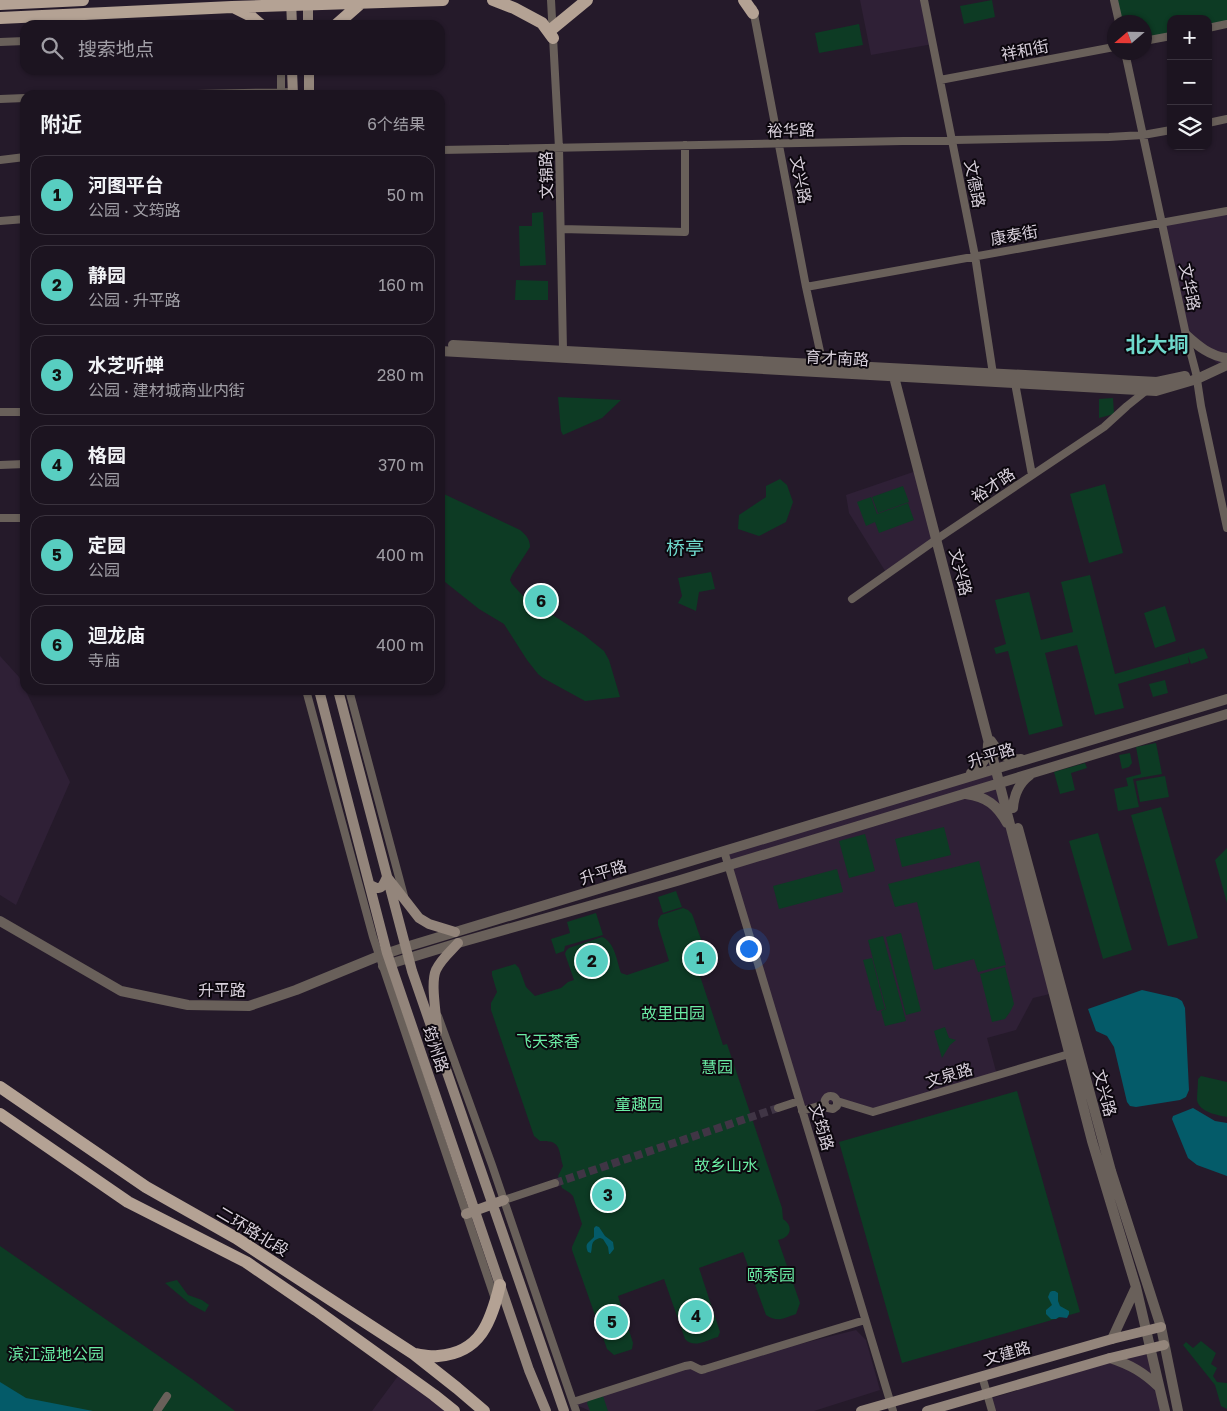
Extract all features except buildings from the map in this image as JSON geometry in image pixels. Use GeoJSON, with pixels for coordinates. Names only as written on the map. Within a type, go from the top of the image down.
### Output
{"type":"FeatureCollection","features":[{"type":"Feature","properties":{"kind":"main road"},"geometry":{"type":"LineString","coordinates":[[0,4],[82,0]]}},
{"type":"Feature","properties":{"kind":"main road"},"geometry":{"type":"LineString","coordinates":[[0,18],[308,2],[361,3],[444,0]]}},
{"type":"Feature","properties":{"kind":"main road"},"geometry":{"type":"LineString","coordinates":[[493,0],[514,8],[542,23],[553,33],[587,0]]}},
{"type":"Feature","properties":{"kind":"main road"},"geometry":{"type":"LineString","coordinates":[[744,0],[753,13]]}},
{"type":"Feature","properties":{"kind":"main road"},"geometry":{"type":"LineString","coordinates":[[308,2],[308,20]]}},
{"type":"Feature","properties":{"kind":"main road"},"geometry":{"type":"LineString","coordinates":[[291,3],[292,20]]}},
{"type":"Feature","properties":{"kind":"main road"},"geometry":{"type":"LineString","coordinates":[[342,20],[361,3]]}},
{"type":"Feature","properties":{"kind":"main road"},"geometry":{"type":"LineString","coordinates":[[232,7],[250,15],[256,20]]}},
{"type":"Feature","properties":{"kind":"main road"},"geometry":{"type":"LineString","coordinates":[[292,75],[293,90]]}},
{"type":"Feature","properties":{"kind":"main road"},"geometry":{"type":"LineString","coordinates":[[309,75],[310,90]]}},
{"type":"Feature","properties":{"kind":"main road","name":"筠州路"},"geometry":{"type":"LineString","coordinates":[[320,695],[370,885],[383,954],[470,1212],[500,1285],[529,1370],[546,1411]]}},
{"type":"Feature","properties":{"kind":"main road","name":"筠州路"},"geometry":{"type":"LineString","coordinates":[[339,695],[409,958],[564,1411]]}},
{"type":"Feature","properties":{"kind":"main road"},"geometry":{"type":"LineString","coordinates":[[370,885],[379,888],[384,885],[387,877]]}},
{"type":"Feature","properties":{"kind":"main road"},"geometry":{"type":"LineString","coordinates":[[387,877],[404,898],[410,909],[419,918],[454,932]]}},
{"type":"Feature","properties":{"kind":"main road"},"geometry":{"type":"LineString","coordinates":[[438,1045],[433,981],[436,970],[458,943]]}},
{"type":"Feature","properties":{"kind":"main road","name":"二环路北段"},"geometry":{"type":"LineString","coordinates":[[0,1087],[146,1187],[236,1238],[414,1354],[484,1411]]}},
{"type":"Feature","properties":{"kind":"main road","name":"二环路北段"},"geometry":{"type":"LineString","coordinates":[[0,1114],[128,1202],[246,1262],[316,1310],[450,1408]]}},
{"type":"Feature","properties":{"kind":"main road"},"geometry":{"type":"LineString","coordinates":[[470,1212],[504,1200]]}},
{"type":"Feature","properties":{"kind":"main road"},"geometry":{"type":"LineString","coordinates":[[414,1354],[436,1356],[454,1354],[467,1348],[477,1340],[491,1316],[500,1285]]}},
{"type":"Feature","properties":{"kind":"main road"},"geometry":{"type":"LineString","coordinates":[[316,1310],[324,1294]]}},
{"type":"Feature","properties":{"kind":"main road","name":"文建路"},"geometry":{"type":"LineString","coordinates":[[861,1411],[892,1407],[982,1376],[1161,1327]]}},
{"type":"Feature","properties":{"kind":"main road","name":"文建路"},"geometry":{"type":"LineString","coordinates":[[927,1411],[1110,1358],[1164,1345]]}},
{"type":"Feature","properties":{"kind":"main road"},"geometry":{"type":"LineString","coordinates":[[450,1408],[457,1388]]}},
{"type":"Feature","properties":{"kind":"main road"},"geometry":{"type":"LineString","coordinates":[[560,1400],[573,1406]]}},
{"type":"Feature","properties":{"kind":"street","name":"文锦路"},"geometry":{"type":"LineString","coordinates":[[551,0],[559,148],[563,350]]}},
{"type":"Feature","properties":{"kind":"street","name":"文兴路"},"geometry":{"type":"LineString","coordinates":[[751,0],[806,287],[823,365]]}},
{"type":"Feature","properties":{"kind":"street","name":"文德路"},"geometry":{"type":"LineString","coordinates":[[924,0],[975,256],[993,374]]}},
{"type":"Feature","properties":{"kind":"street"},"geometry":{"type":"LineString","coordinates":[[1114,0],[1117,15]]}},
{"type":"Feature","properties":{"kind":"street"},"geometry":{"type":"LineString","coordinates":[[1212,27],[1227,24]]}},
{"type":"Feature","properties":{"kind":"street"},"geometry":{"type":"LineString","coordinates":[[1152,40],[1167,37]]}},
{"type":"Feature","properties":{"kind":"street"},"geometry":{"type":"LineString","coordinates":[[0,42],[20,41]]}},
{"type":"Feature","properties":{"kind":"street","name":"祥和街"},"geometry":{"type":"LineString","coordinates":[[940,80],[1107,48]]}},
{"type":"Feature","properties":{"kind":"street","name":"文华路"},"geometry":{"type":"LineString","coordinates":[[1128,60],[1186,335],[1197,376],[1201,406],[1227,528]]}},
{"type":"Feature","properties":{"kind":"street"},"geometry":{"type":"LineString","coordinates":[[281,75],[281,90]]}},
{"type":"Feature","properties":{"kind":"street"},"geometry":{"type":"LineString","coordinates":[[0,99],[20,98]]}},
{"type":"Feature","properties":{"kind":"street"},"geometry":{"type":"LineString","coordinates":[[1212,122],[1227,119]]}},
{"type":"Feature","properties":{"kind":"street","name":"裕华路"},"geometry":{"type":"LineString","coordinates":[[445,150],[1109,137],[1143,135],[1167,131]]}},
{"type":"Feature","properties":{"kind":"street"},"geometry":{"type":"LineString","coordinates":[[561,230],[685,232],[685,145]]}},
{"type":"Feature","properties":{"kind":"street"},"geometry":{"type":"LineString","coordinates":[[0,160],[20,158]]}},
{"type":"Feature","properties":{"kind":"street","name":"康泰街"},"geometry":{"type":"LineString","coordinates":[[806,287],[1227,211]]}},
{"type":"Feature","properties":{"kind":"street"},"geometry":{"type":"LineString","coordinates":[[0,221],[20,219]]}},
{"type":"Feature","properties":{"kind":"street"},"geometry":{"type":"LineString","coordinates":[[1186,335],[1203,350],[1227,359]]}},
{"type":"Feature","properties":{"kind":"street","name":"育才南路"},"geometry":{"type":"LineString","coordinates":[[445,344],[823,365],[1015,383],[1156,391],[1227,365]]}},
{"type":"Feature","properties":{"kind":"street","name":"育才南路"},"geometry":{"type":"LineString","coordinates":[[445,351],[1157,382],[1197,376],[1227,359]]}},
{"type":"Feature","properties":{"kind":"street","name":"文兴路"},"geometry":{"type":"LineString","coordinates":[[893,372],[1012,830],[1111,1171],[1161,1327],[1178,1411]]}},
{"type":"Feature","properties":{"kind":"street"},"geometry":{"type":"LineString","coordinates":[[1015,383],[1032,475]]}},
{"type":"Feature","properties":{"kind":"street","name":"裕才路"},"geometry":{"type":"LineString","coordinates":[[852,599],[937,539],[1104,427],[1147,390]]}},
{"type":"Feature","properties":{"kind":"street"},"geometry":{"type":"LineString","coordinates":[[0,412],[20,412]]}},
{"type":"Feature","properties":{"kind":"street"},"geometry":{"type":"LineString","coordinates":[[0,465],[20,464]]}},
{"type":"Feature","properties":{"kind":"street"},"geometry":{"type":"LineString","coordinates":[[0,518],[20,518]]}},
{"type":"Feature","properties":{"kind":"street"},"geometry":{"type":"LineString","coordinates":[[307,695],[361,893],[383,954]]}},
{"type":"Feature","properties":{"kind":"street"},"geometry":{"type":"LineString","coordinates":[[350,695],[404,898]]}},
{"type":"Feature","properties":{"kind":"street","name":"升平路"},"geometry":{"type":"LineString","coordinates":[[0,921],[121,991],[188,1005],[249,1006],[296,990],[383,954],[1227,700]]}},
{"type":"Feature","properties":{"kind":"street","name":"升平路"},"geometry":{"type":"LineString","coordinates":[[387,965],[728,865],[1227,714]]}},
{"type":"Feature","properties":{"kind":"street"},"geometry":{"type":"LineString","coordinates":[[988,736],[1000,754],[1008,758],[1016,760],[1032,758]]}},
{"type":"Feature","properties":{"kind":"street"},"geometry":{"type":"LineString","coordinates":[[964,779],[980,767],[986,759],[988,736]]}},
{"type":"Feature","properties":{"kind":"street"},"geometry":{"type":"LineString","coordinates":[[1013,808],[1018,788],[1033,773]]}},
{"type":"Feature","properties":{"kind":"street","name":"文兴路"},"geometry":{"type":"LineString","coordinates":[[1000,783],[1013,808],[1056,984],[1069,1054],[1092,1141],[1136,1287],[1165,1411]]}},
{"type":"Feature","properties":{"kind":"street"},"geometry":{"type":"LineString","coordinates":[[965,794],[988,800],[996,807],[1012,830]]}},
{"type":"Feature","properties":{"kind":"street","name":"文筠路"},"geometry":{"type":"LineString","coordinates":[[724,851],[892,1407]]}},
{"type":"Feature","properties":{"kind":"street"},"geometry":{"type":"LineString","coordinates":[[436,1011],[504,1200],[576,1411]]}},
{"type":"Feature","properties":{"kind":"street","name":"文泉路"},"geometry":{"type":"LineString","coordinates":[[802,1111],[825,1104],[825,1099],[829,1096],[834,1097],[837,1101],[873,1112],[1069,1054]]}},
{"type":"Feature","properties":{"kind":"street"},"geometry":{"type":"LineString","coordinates":[[778,1108],[799,1101]]}},
{"type":"Feature","properties":{"kind":"street"},"geometry":{"type":"LineString","coordinates":[[504,1200],[555,1183]]}},
{"type":"Feature","properties":{"kind":"street"},"geometry":{"type":"LineString","coordinates":[[470,1212],[496,1302]]}},
{"type":"Feature","properties":{"kind":"street"},"geometry":{"type":"LineString","coordinates":[[1112,1339],[1136,1287]]}},
{"type":"Feature","properties":{"kind":"street"},"geometry":{"type":"LineString","coordinates":[[573,1406],[691,1365],[705,1370],[865,1320]]}},
{"type":"Feature","properties":{"kind":"street"},"geometry":{"type":"LineString","coordinates":[[1110,1358],[1136,1368],[1159,1387]]}},
{"type":"Feature","properties":{"kind":"street"},"geometry":{"type":"LineString","coordinates":[[982,1376],[992,1411]]}},
{"type":"Feature","properties":{"kind":"street"},"geometry":{"type":"LineString","coordinates":[[157,1411],[167,1396]]}},
{"type":"Feature","properties":{"kind":"shaded area"},"geometry":{"type":"Polygon","coordinates":[[[860,0],[924,0],[933,44],[871,55],[860,0]]]}},
{"type":"Feature","properties":{"kind":"shaded area"},"geometry":{"type":"Polygon","coordinates":[[[1227,211],[1227,363],[1221,366],[1187,339],[1162,223],[1227,211]]]}},
{"type":"Feature","properties":{"kind":"shaded area"},"geometry":{"type":"Polygon","coordinates":[[[919,470],[937,539],[887,574],[849,513],[846,495],[919,470]]]}},
{"type":"Feature","properties":{"kind":"shaded area"},"geometry":{"type":"Polygon","coordinates":[[[0,656],[19,677],[20,695],[28,695],[70,782],[16,905],[0,895],[0,656]]]}},
{"type":"Feature","properties":{"kind":"shaded area"},"geometry":{"type":"Polygon","coordinates":[[[996,769],[1054,993],[1033,998],[1016,1030],[987,1038],[997,1075],[873,1112],[837,1101],[802,1111],[724,851],[996,769]]]}},
{"type":"Feature","properties":{"kind":"shaded area"},"geometry":{"type":"Polygon","coordinates":[[[856,1330],[866,1340],[880,1390],[814,1411],[590,1411],[572,1403],[685,1366],[701,1370],[856,1330]]]}},
{"type":"Feature","properties":{"kind":"shaded area"},"geometry":{"type":"Polygon","coordinates":[[[1147,1351],[1163,1411],[992,1411],[989,1399],[1147,1351]]]}},
{"type":"Feature","properties":{"kind":"shaded area"},"geometry":{"type":"Polygon","coordinates":[[[401,1372],[452,1411],[372,1411],[401,1372]]]}},
{"type":"Feature","properties":{"kind":"green space"},"geometry":{"type":"Polygon","coordinates":[[[992,0],[995,17],[964,24],[960,6],[992,0]]]}},
{"type":"Feature","properties":{"kind":"green space"},"geometry":{"type":"Polygon","coordinates":[[[1114,0],[1227,0],[1227,24],[1212,27],[1212,15],[1167,15],[1167,37],[1152,40],[1152,15],[1117,15],[1114,0]]]}},
{"type":"Feature","properties":{"kind":"green space"},"geometry":{"type":"Polygon","coordinates":[[[859,24],[863,45],[819,53],[815,33],[859,24]]]}},
{"type":"Feature","properties":{"kind":"green space"},"geometry":{"type":"Polygon","coordinates":[[[543,212],[546,265],[520,266],[519,226],[532,226],[532,213],[543,212]]]}},
{"type":"Feature","properties":{"kind":"green space"},"geometry":{"type":"Polygon","coordinates":[[[516,280],[548,281],[548,300],[515,300],[516,280]]]}},
{"type":"Feature","properties":{"kind":"green space"},"geometry":{"type":"Polygon","coordinates":[[[558,397],[621,400],[602,418],[563,435],[558,397]]]}},
{"type":"Feature","properties":{"kind":"green space"},"geometry":{"type":"Polygon","coordinates":[[[1113,398],[1114,414],[1099,418],[1099,399],[1113,398]]]}},
{"type":"Feature","properties":{"kind":"green space"},"geometry":{"type":"Polygon","coordinates":[[[780,479],[787,485],[793,502],[786,522],[759,536],[738,529],[739,515],[766,497],[766,486],[780,479]]]}},
{"type":"Feature","properties":{"kind":"green space"},"geometry":{"type":"Polygon","coordinates":[[[1105,484],[1123,553],[1089,563],[1070,494],[1105,484]]]}},
{"type":"Feature","properties":{"kind":"green space"},"geometry":{"type":"Polygon","coordinates":[[[903,486],[909,502],[878,513],[872,497],[903,486]]]}},
{"type":"Feature","properties":{"kind":"green space"},"geometry":{"type":"Polygon","coordinates":[[[445,494],[520,530],[526,535],[530,547],[512,575],[510,580],[512,584],[524,597],[584,635],[604,651],[609,660],[620,697],[585,701],[543,678],[527,660],[504,624],[479,609],[445,582],[445,494]]]}},
{"type":"Feature","properties":{"kind":"green space"},"geometry":{"type":"Polygon","coordinates":[[[871,497],[877,514],[908,503],[914,520],[879,533],[875,522],[866,526],[857,502],[871,497]]]}},
{"type":"Feature","properties":{"kind":"green space"},"geometry":{"type":"Polygon","coordinates":[[[711,572],[715,589],[699,592],[696,611],[678,603],[682,596],[678,578],[711,572]]]}},
{"type":"Feature","properties":{"kind":"green space"},"geometry":{"type":"Polygon","coordinates":[[[1090,575],[1115,674],[1204,648],[1208,658],[1191,664],[1188,656],[1189,663],[1118,684],[1124,708],[1095,715],[1077,645],[1045,653],[1063,726],[1029,735],[1008,651],[996,654],[994,648],[1006,644],[995,600],[1029,592],[1041,640],[1073,632],[1061,582],[1090,575]]]}},
{"type":"Feature","properties":{"kind":"green space"},"geometry":{"type":"Polygon","coordinates":[[[1165,606],[1176,641],[1155,648],[1144,613],[1165,606]]]}},
{"type":"Feature","properties":{"kind":"green space"},"geometry":{"type":"Polygon","coordinates":[[[1165,680],[1168,693],[1153,697],[1149,684],[1165,680]]]}},
{"type":"Feature","properties":{"kind":"green space"},"geometry":{"type":"Polygon","coordinates":[[[1156,743],[1162,774],[1133,779],[1139,807],[1118,811],[1114,789],[1128,786],[1126,778],[1141,774],[1136,747],[1156,743]]]}},
{"type":"Feature","properties":{"kind":"green space"},"geometry":{"type":"Polygon","coordinates":[[[1130,753],[1132,763],[1129,767],[1122,769],[1119,755],[1130,753]]]}},
{"type":"Feature","properties":{"kind":"green space"},"geometry":{"type":"Polygon","coordinates":[[[1085,763],[1087,768],[1071,773],[1075,790],[1060,794],[1054,772],[1085,763]]]}},
{"type":"Feature","properties":{"kind":"green space"},"geometry":{"type":"Polygon","coordinates":[[[1165,776],[1169,797],[1140,802],[1136,781],[1165,776]]]}},
{"type":"Feature","properties":{"kind":"green space"},"geometry":{"type":"Polygon","coordinates":[[[1161,807],[1198,938],[1168,946],[1131,815],[1161,807]]]}},
{"type":"Feature","properties":{"kind":"green space"},"geometry":{"type":"Polygon","coordinates":[[[944,827],[951,855],[902,867],[895,839],[944,827]]]}},
{"type":"Feature","properties":{"kind":"green space"},"geometry":{"type":"Polygon","coordinates":[[[1098,833],[1132,950],[1103,959],[1069,841],[1098,833]]]}},
{"type":"Feature","properties":{"kind":"green space"},"geometry":{"type":"Polygon","coordinates":[[[865,834],[875,871],[849,878],[839,841],[865,834]]]}},
{"type":"Feature","properties":{"kind":"green space"},"geometry":{"type":"Polygon","coordinates":[[[1227,848],[1227,903],[1215,860],[1227,848]]]}},
{"type":"Feature","properties":{"kind":"green space"},"geometry":{"type":"Polygon","coordinates":[[[979,861],[1006,965],[978,972],[974,959],[934,970],[917,902],[895,907],[888,884],[979,861]]]}},
{"type":"Feature","properties":{"kind":"green space"},"geometry":{"type":"Polygon","coordinates":[[[837,869],[843,892],[779,909],[773,886],[837,869]]]}},
{"type":"Feature","properties":{"kind":"green space"},"geometry":{"type":"Polygon","coordinates":[[[676,891],[682,907],[663,913],[658,897],[676,891]]]}},
{"type":"Feature","properties":{"kind":"green space"},"geometry":{"type":"Polygon","coordinates":[[[683,908],[692,914],[704,946],[711,955],[708,963],[697,967],[723,1045],[727,1044],[782,1208],[783,1219],[790,1228],[786,1237],[778,1240],[800,1303],[796,1314],[788,1317],[774,1319],[766,1315],[743,1252],[699,1268],[720,1332],[718,1337],[696,1344],[685,1339],[664,1279],[618,1296],[633,1343],[632,1349],[614,1355],[607,1349],[572,1250],[582,1224],[573,1196],[562,1188],[558,1176],[563,1166],[558,1146],[552,1142],[540,1141],[534,1136],[491,1010],[491,1003],[497,992],[492,971],[515,964],[519,968],[526,987],[535,996],[561,988],[574,980],[565,954],[566,951],[569,948],[602,937],[613,948],[621,973],[627,975],[669,961],[658,920],[661,915],[683,908]]]}},
{"type":"Feature","properties":{"kind":"green space"},"geometry":{"type":"Polygon","coordinates":[[[596,913],[603,935],[565,946],[564,951],[556,954],[551,939],[570,933],[567,922],[596,913]]]}},
{"type":"Feature","properties":{"kind":"green space"},"geometry":{"type":"Polygon","coordinates":[[[901,933],[921,1011],[906,1015],[886,937],[901,933]]]}},
{"type":"Feature","properties":{"kind":"green space"},"geometry":{"type":"Polygon","coordinates":[[[883,936],[906,1021],[885,1026],[881,1011],[886,1009],[868,940],[883,936]]]}},
{"type":"Feature","properties":{"kind":"green space"},"geometry":{"type":"Polygon","coordinates":[[[872,958],[885,1009],[877,1011],[863,960],[872,958]]]}},
{"type":"Feature","properties":{"kind":"green space"},"geometry":{"type":"Polygon","coordinates":[[[1005,967],[1014,1004],[1005,1019],[992,1022],[980,974],[1005,967]]]}},
{"type":"Feature","properties":{"kind":"green space"},"geometry":{"type":"Polygon","coordinates":[[[945,1027],[949,1038],[956,1040],[950,1045],[942,1058],[934,1031],[945,1027]]]}},
{"type":"Feature","properties":{"kind":"green space"},"geometry":{"type":"Polygon","coordinates":[[[1201,1076],[1227,1082],[1227,1117],[1209,1112],[1198,1104],[1198,1079],[1201,1076]]]}},
{"type":"Feature","properties":{"kind":"green space"},"geometry":{"type":"Polygon","coordinates":[[[1017,1091],[1080,1312],[902,1363],[839,1142],[1017,1091]]]}},
{"type":"Feature","properties":{"kind":"green space","name":"滨江湿地公园"},"geometry":{"type":"Polygon","coordinates":[[[0,1246],[192,1379],[235,1411],[0,1411],[0,1246]]]}},
{"type":"Feature","properties":{"kind":"green space"},"geometry":{"type":"Polygon","coordinates":[[[177,1280],[188,1295],[202,1300],[209,1305],[205,1312],[190,1304],[165,1283],[177,1280]]]}},
{"type":"Feature","properties":{"kind":"green space"},"geometry":{"type":"Polygon","coordinates":[[[1201,1341],[1216,1353],[1211,1364],[1217,1368],[1213,1376],[1217,1382],[1227,1383],[1227,1409],[1221,1406],[1215,1385],[1183,1345],[1186,1342],[1193,1348],[1201,1341]]]}},
{"type":"Feature","properties":{"kind":"green space"},"geometry":{"type":"Polygon","coordinates":[[[603,1396],[608,1411],[590,1411],[588,1401],[603,1396]]]}},
{"type":"Feature","properties":{"kind":"water"},"geometry":{"type":"Polygon","coordinates":[[[1142,990],[1177,998],[1182,1001],[1185,1008],[1189,1090],[1186,1097],[1180,1100],[1136,1107],[1130,1106],[1127,1102],[1114,1047],[1107,1036],[1096,1031],[1088,1009],[1142,990]]]}},
{"type":"Feature","properties":{"kind":"water"},"geometry":{"type":"Polygon","coordinates":[[[1193,1108],[1215,1121],[1227,1123],[1227,1176],[1197,1165],[1188,1158],[1172,1119],[1173,1116],[1193,1108]]]}},
{"type":"Feature","properties":{"kind":"water"},"geometry":{"type":"Polygon","coordinates":[[[596,1226],[613,1242],[614,1249],[610,1254],[603,1239],[600,1238],[593,1242],[591,1253],[588,1252],[587,1245],[594,1237],[594,1228],[596,1226]]]}},
{"type":"Feature","properties":{"kind":"water"},"geometry":{"type":"Polygon","coordinates":[[[1052,1291],[1058,1293],[1060,1306],[1069,1311],[1067,1318],[1051,1319],[1046,1314],[1046,1310],[1052,1305],[1048,1297],[1052,1291]]]}},
{"type":"Feature","properties":{"kind":"water"},"geometry":{"type":"Polygon","coordinates":[[[0,1382],[26,1398],[93,1411],[0,1411],[0,1382]]]}},
{"type":"Feature","properties":{"kind":"tunnel"},"geometry":{"type":"LineString","coordinates":[[555,1183],[778,1108]]}},
{"type":"Feature","properties":{"kind":"place","name":"迴龙庙"},"geometry":{"type":"Point","coordinates":[541,601]}},
{"type":"Feature","properties":{"kind":"place","name":"河图平台"},"geometry":{"type":"Point","coordinates":[700,958]}},
{"type":"Feature","properties":{"kind":"place","name":"静园"},"geometry":{"type":"Point","coordinates":[592,961]}},
{"type":"Feature","properties":{"kind":"place","name":"水芝听蝉"},"geometry":{"type":"Point","coordinates":[608,1195]}},
{"type":"Feature","properties":{"kind":"place","name":"格园"},"geometry":{"type":"Point","coordinates":[696,1316]}},
{"type":"Feature","properties":{"kind":"place","name":"定园"},"geometry":{"type":"Point","coordinates":[612,1322]}},
{"type":"Feature","properties":{"kind":"district","name":"北大垌"},"geometry":{"type":"Point","coordinates":[1157,344]}},
{"type":"Feature","properties":{"kind":"district","name":"桥亭"},"geometry":{"type":"Point","coordinates":[685,547]}},
{"type":"Feature","properties":{"kind":"park label","name":"故里田园"},"geometry":{"type":"Point","coordinates":[673,1013]}},
{"type":"Feature","properties":{"kind":"park label","name":"飞天茶香"},"geometry":{"type":"Point","coordinates":[548,1041]}},
{"type":"Feature","properties":{"kind":"park label","name":"慧园"},"geometry":{"type":"Point","coordinates":[717,1067]}},
{"type":"Feature","properties":{"kind":"park label","name":"童趣园"},"geometry":{"type":"Point","coordinates":[639,1104]}},
{"type":"Feature","properties":{"kind":"park label","name":"故乡山水"},"geometry":{"type":"Point","coordinates":[726,1165]}},
{"type":"Feature","properties":{"kind":"park label","name":"颐秀园"},"geometry":{"type":"Point","coordinates":[771,1275]}}]}
